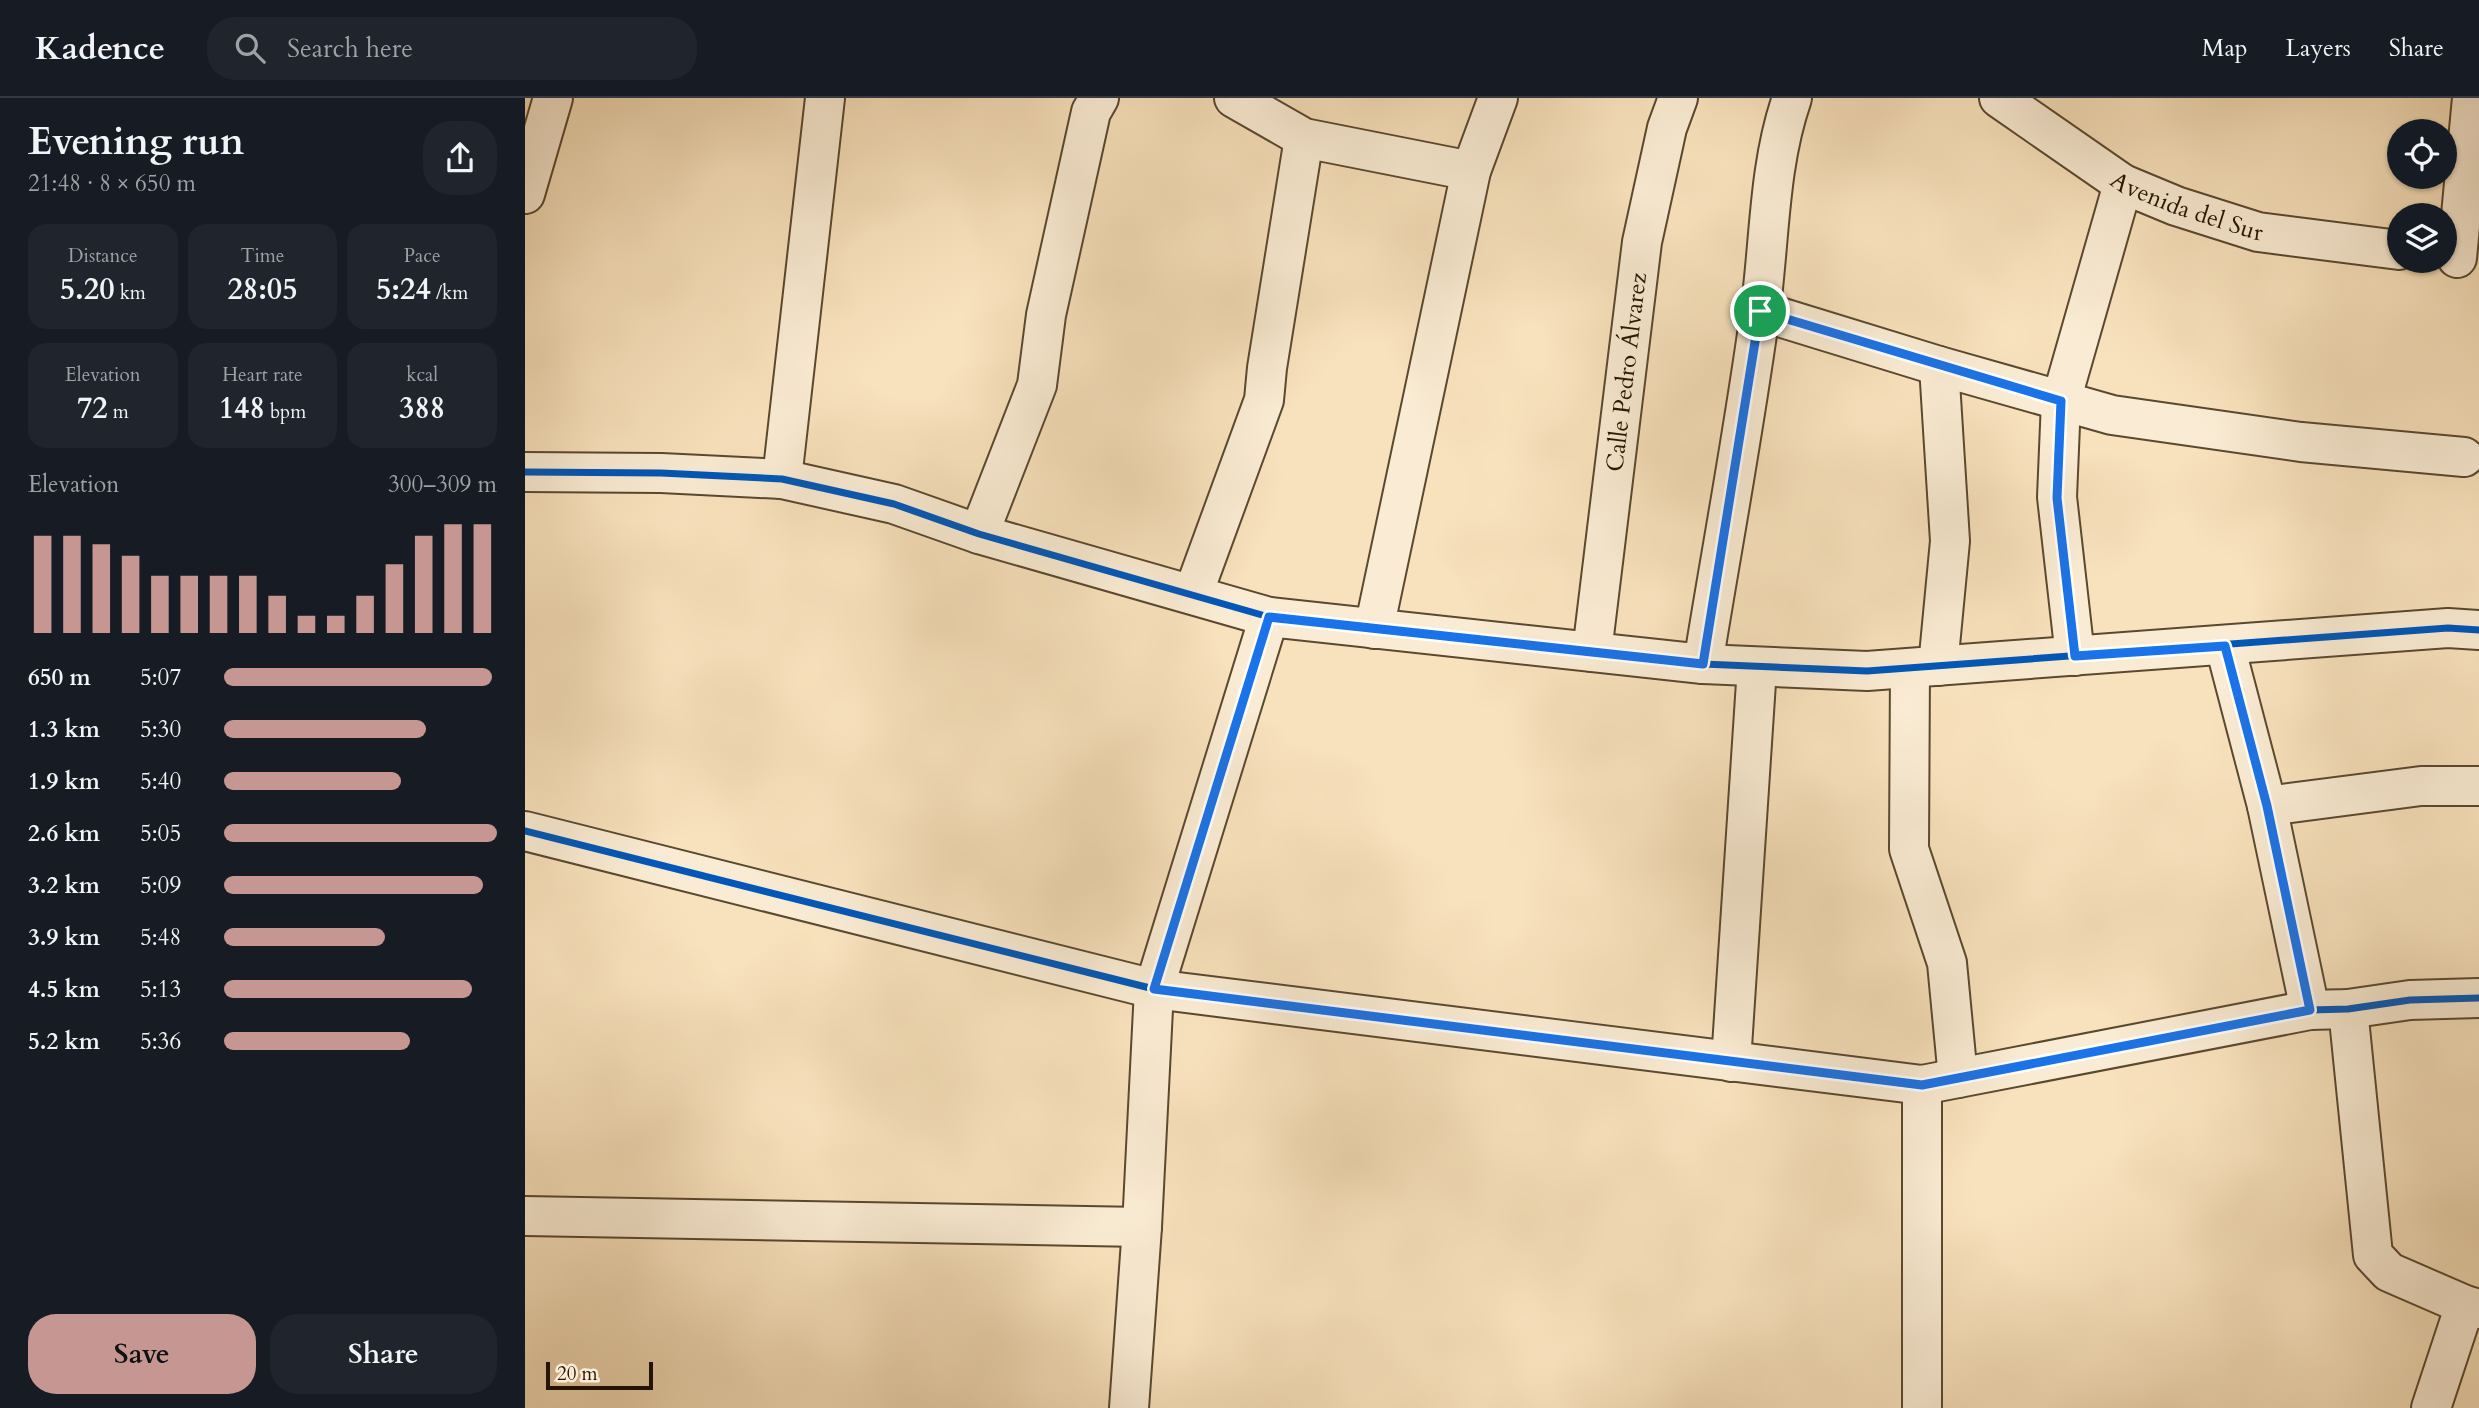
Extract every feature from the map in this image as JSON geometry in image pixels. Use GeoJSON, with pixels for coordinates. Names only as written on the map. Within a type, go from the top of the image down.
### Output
{"type":"FeatureCollection","features":[{"type":"Feature","properties":{"kind":"street"},"geometry":{"type":"LineString","coordinates":[[525,194],[553,98]]}},
{"type":"Feature","properties":{"kind":"street"},"geometry":{"type":"LineString","coordinates":[[782,479],[825,98]]}},
{"type":"Feature","properties":{"kind":"street"},"geometry":{"type":"LineString","coordinates":[[1234,98],[1304,138],[1471,171]]}},
{"type":"Feature","properties":{"kind":"street"},"geometry":{"type":"LineString","coordinates":[[1374,629],[1471,171],[1498,98]]}},
{"type":"Feature","properties":{"kind":"street","name":"Calle Pedro Álvarez"},"geometry":{"type":"LineString","coordinates":[[1592,652],[1641,242],[1667,128],[1678,98]]}},
{"type":"Feature","properties":{"kind":"street"},"geometry":{"type":"LineString","coordinates":[[1703,664],[1760,311],[1778,154],[1792,98]]}},
{"type":"Feature","properties":{"kind":"street","name":"Avenida del Sur"},"geometry":{"type":"LineString","coordinates":[[1999,98],[2123,184],[2176,206],[2258,232],[2387,248]]}},
{"type":"Feature","properties":{"kind":"street"},"geometry":{"type":"LineString","coordinates":[[2460,258],[2472,98]]}},
{"type":"Feature","properties":{"kind":"street"},"geometry":{"type":"LineString","coordinates":[[979,534],[1037,385],[1046,315],[1096,99]]}},
{"type":"Feature","properties":{"kind":"street"},"geometry":{"type":"LineString","coordinates":[[1193,594],[1264,400],[1304,138]]}},
{"type":"Feature","properties":{"kind":"street"},"geometry":{"type":"LineString","coordinates":[[2075,656],[2057,498],[2061,401],[2123,184]]}},
{"type":"Feature","properties":{"kind":"street"},"geometry":{"type":"LineString","coordinates":[[1760,311],[2112,415],[2301,442],[2464,457]]}},
{"type":"Feature","properties":{"kind":"street"},"geometry":{"type":"LineString","coordinates":[[1922,1408],[1947,963],[1909,849],[1924,667],[1950,541],[1939,366]]}},
{"type":"Feature","properties":{"kind":"street"},"geometry":{"type":"LineString","coordinates":[[525,472],[661,473],[782,479],[894,504],[979,534],[1269,617],[1703,664],[1867,671],[2448,628],[2479,630]]}},
{"type":"Feature","properties":{"kind":"street"},"geometry":{"type":"LineString","coordinates":[[1129,1408],[1142,1227],[1154,989],[1269,617]]}},
{"type":"Feature","properties":{"kind":"street"},"geometry":{"type":"LineString","coordinates":[[2225,646],[2267,806],[2310,1010]]}},
{"type":"Feature","properties":{"kind":"street"},"geometry":{"type":"LineString","coordinates":[[1731,1062],[1757,667]]}},
{"type":"Feature","properties":{"kind":"street"},"geometry":{"type":"LineString","coordinates":[[2267,806],[2421,786],[2479,786]]}},
{"type":"Feature","properties":{"kind":"street"},"geometry":{"type":"LineString","coordinates":[[525,831],[1154,989],[1731,1062],[1940,1081],[2310,1010],[2348,1009],[2410,1000],[2479,998]]}},
{"type":"Feature","properties":{"kind":"street"},"geometry":{"type":"LineString","coordinates":[[2348,1009],[2374,1255],[2389,1272],[2472,1307],[2431,1408]]}},
{"type":"Feature","properties":{"kind":"street"},"geometry":{"type":"LineString","coordinates":[[525,1216],[1142,1227]]}},
{"type":"Feature","properties":{"kind":"cycle path"},"geometry":{"type":"LineString","coordinates":[[525,472],[661,473],[782,479],[894,504],[979,534],[1269,617],[1703,664],[1867,671],[2448,628],[2479,630]]}},
{"type":"Feature","properties":{"kind":"cycle path"},"geometry":{"type":"LineString","coordinates":[[525,831],[1154,989],[1922,1085],[2310,1010],[2348,1009],[2410,1000],[2479,998]]}},
{"type":"Feature","properties":{"kind":"route"},"geometry":{"type":"LineString","coordinates":[[1760,311],[2061,401],[2057,498],[2075,656],[2225,646],[2267,806],[2310,1010],[1922,1085],[1154,989],[1269,617],[1703,664],[1760,311]]}}]}
